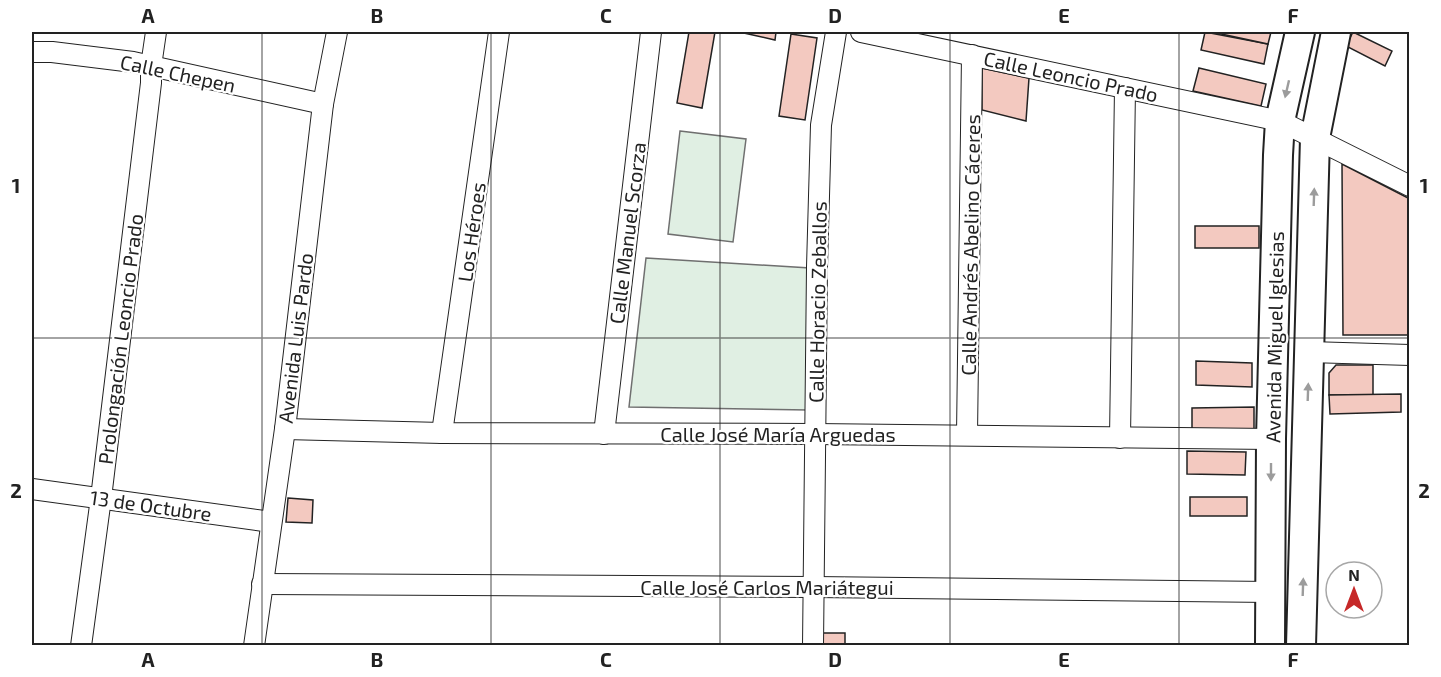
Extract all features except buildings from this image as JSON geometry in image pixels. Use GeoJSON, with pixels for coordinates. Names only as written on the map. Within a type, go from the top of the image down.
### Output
{"type":"FeatureCollection","features":[{"type":"Feature","properties":{"kind":"main road","name":"Avenida Miguel Iglesias"},"geometry":{"type":"LineString","coordinates":[[1270,645],[1271,439],[1280,121],[1300,32]]}},
{"type":"Feature","properties":{"kind":"main road","name":"Avenida Miguel Iglesias"},"geometry":{"type":"LineString","coordinates":[[1301,645],[1315,138],[1335,32]]}},
{"type":"Feature","properties":{"kind":"street","name":"Prolongación Leoncio Prado"},"geometry":{"type":"LineString","coordinates":[[81,645],[101,498],[156,32]]}},
{"type":"Feature","properties":{"kind":"street","name":"Avenida Luis Pardo"},"geometry":{"type":"LineString","coordinates":[[254,645],[285,429],[323,104],[337,32]]}},
{"type":"Feature","properties":{"kind":"street","name":"Los Héroes"},"geometry":{"type":"LineString","coordinates":[[442,433],[499,32]]}},
{"type":"Feature","properties":{"kind":"street","name":"Calle Manuel Scorza"},"geometry":{"type":"LineString","coordinates":[[604,434],[651,32]]}},
{"type":"Feature","properties":{"kind":"street","name":"Calle Horacio Zeballos"},"geometry":{"type":"LineString","coordinates":[[813,645],[820,125],[836,32]]}},
{"type":"Feature","properties":{"kind":"street","name":"Calle Leoncio Prado"},"geometry":{"type":"LineString","coordinates":[[861,32],[1280,121],[1410,186]]}},
{"type":"Feature","properties":{"kind":"street","name":"Calle Chepen"},"geometry":{"type":"LineString","coordinates":[[32,52],[52,52],[151,66],[323,104]]}},
{"type":"Feature","properties":{"kind":"street","name":"Calle Andrés Abelino Cáceres"},"geometry":{"type":"LineString","coordinates":[[967,435],[972,55]]}},
{"type":"Feature","properties":{"kind":"street"},"geometry":{"type":"LineString","coordinates":[[1120,438],[1125,88]]}},
{"type":"Feature","properties":{"kind":"street"},"geometry":{"type":"LineString","coordinates":[[1309,352],[1410,355]]}},
{"type":"Feature","properties":{"kind":"street","name":"Calle José María Arguedas"},"geometry":{"type":"LineString","coordinates":[[285,429],[442,433],[1271,439]]}},
{"type":"Feature","properties":{"kind":"street","name":"13 de Octubre"},"geometry":{"type":"LineString","coordinates":[[32,489],[271,522]]}},
{"type":"Feature","properties":{"kind":"street","name":"Calle José Carlos Mariátegui"},"geometry":{"type":"LineString","coordinates":[[262,584],[1271,592]]}},
{"type":"Feature","properties":{"kind":"green space"},"geometry":{"type":"Polygon","coordinates":[[[680,131],[746,139],[733,242],[668,234],[680,131]]]}},
{"type":"Feature","properties":{"kind":"green space"},"geometry":{"type":"Polygon","coordinates":[[[646,258],[810,268],[808,410],[629,407],[646,258]]]}}]}
